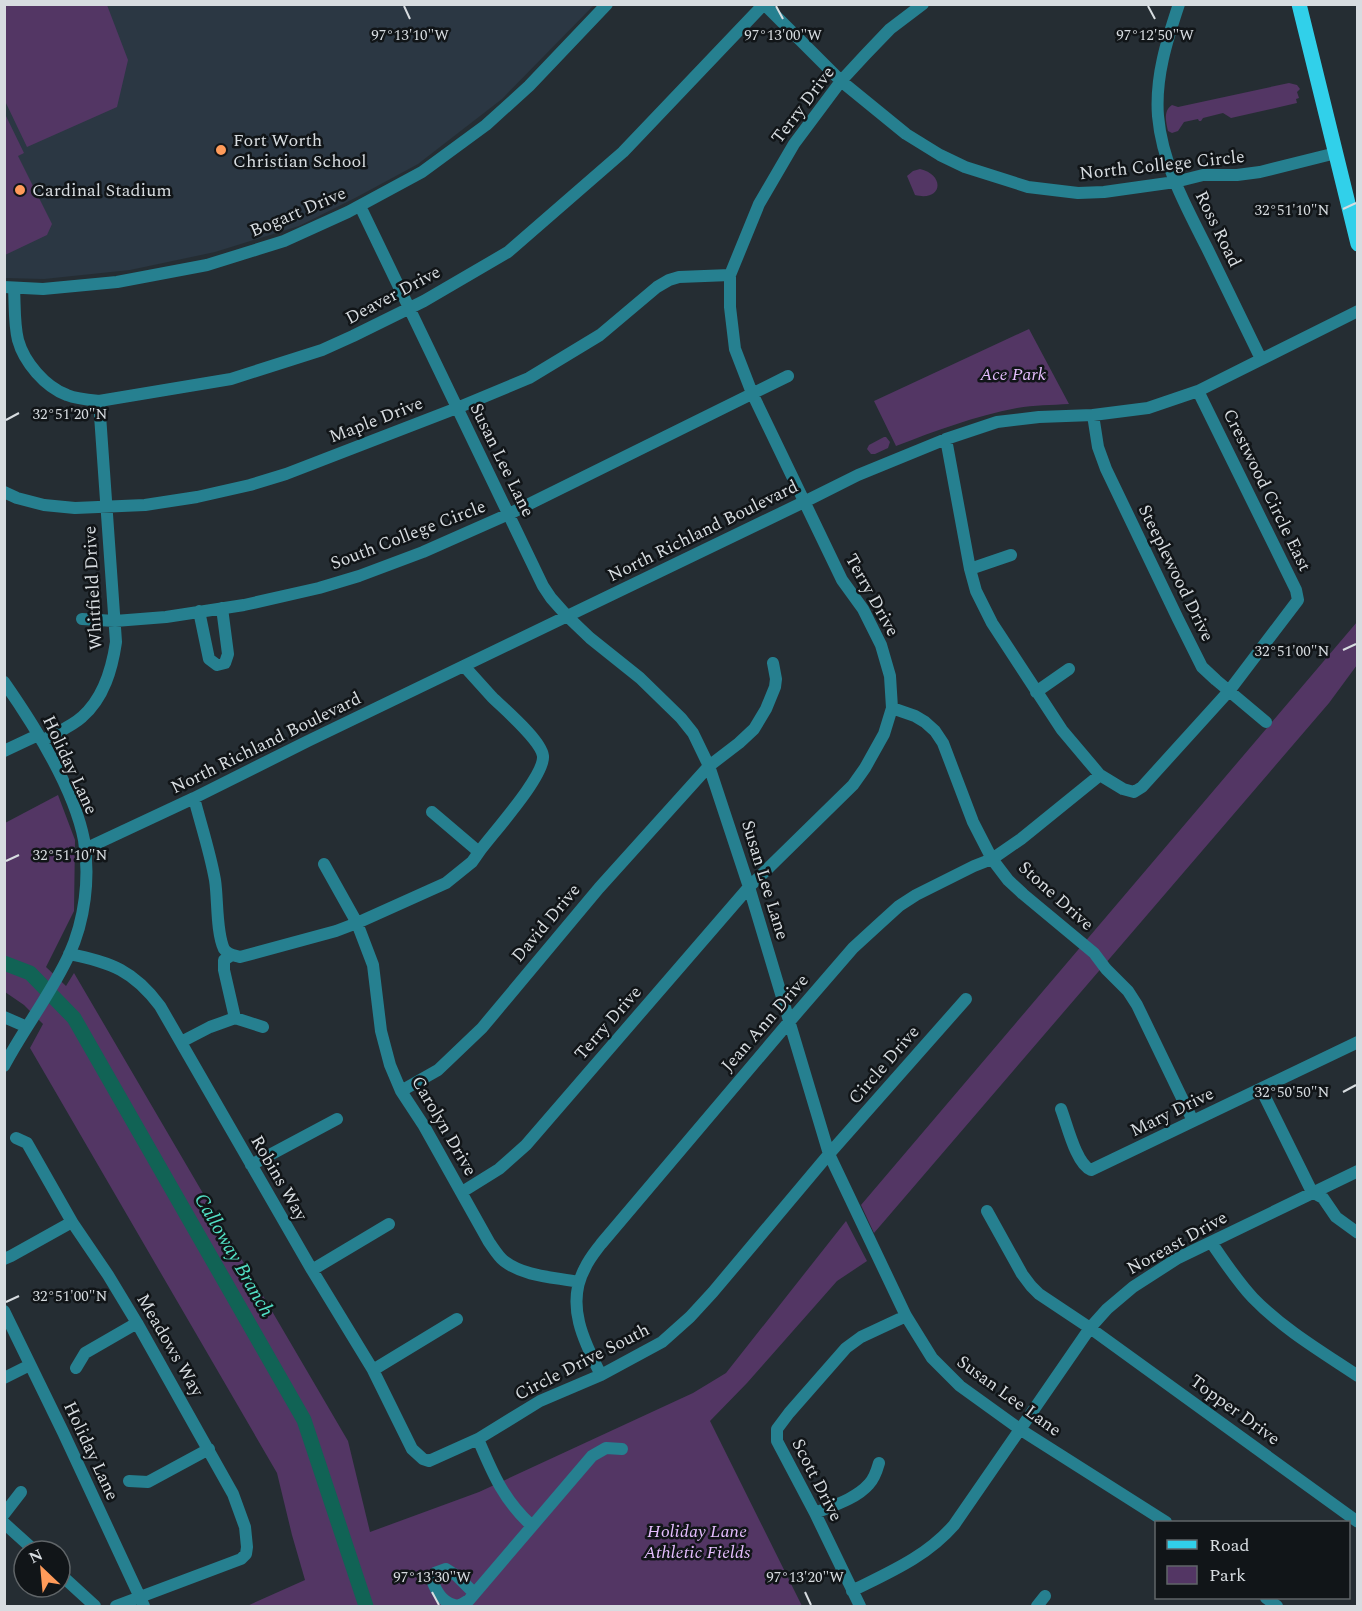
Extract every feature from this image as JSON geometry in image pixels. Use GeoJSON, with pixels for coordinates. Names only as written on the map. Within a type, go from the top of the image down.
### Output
{"type":"FeatureCollection","features":[{"type":"Feature","properties":{"kind":"main road"},"geometry":{"type":"LineString","coordinates":[[1299,4],[1358,244]]}},
{"type":"Feature","properties":{"kind":"street","name":"Bogart Drive"},"geometry":{"type":"LineString","coordinates":[[9,288],[43,289],[117,282],[207,265],[284,241],[348,212],[422,172],[486,125],[529,86],[607,4]]}},
{"type":"Feature","properties":{"kind":"street","name":"North College Circle"},"geometry":{"type":"LineString","coordinates":[[764,4],[841,81],[906,134],[940,156],[965,167],[1028,187],[1078,193],[1104,192],[1175,182],[1203,175],[1260,172],[1336,153]]}},
{"type":"Feature","properties":{"kind":"street","name":"Deaver Drive"},"geometry":{"type":"LineString","coordinates":[[9,288],[18,340],[22,350],[44,381],[67,395],[99,401],[231,379],[322,350],[424,301],[508,252],[623,152],[764,4]]}},
{"type":"Feature","properties":{"kind":"street","name":"Terry Drive"},"geometry":{"type":"LineString","coordinates":[[462,1192],[499,1169],[526,1145],[750,887],[853,785],[884,734],[892,708],[890,676],[881,645],[863,609],[842,580],[752,393],[735,349],[730,307],[730,275],[759,204],[794,144],[841,81],[890,29],[923,4]]}},
{"type":"Feature","properties":{"kind":"street","name":"Ross Road"},"geometry":{"type":"LineString","coordinates":[[1179,4],[1164,50],[1158,90],[1158,116],[1164,147],[1175,182],[1261,359]]}},
{"type":"Feature","properties":{"kind":"street","name":"Susan Lee Lane"},"geometry":{"type":"LineString","coordinates":[[360,206],[543,586],[567,616],[590,638],[640,678],[693,733],[709,766],[750,887],[829,1154],[906,1316],[932,1358],[949,1376],[977,1399],[1021,1430],[1164,1521]]}},
{"type":"Feature","properties":{"kind":"street","name":"Maple Drive"},"geometry":{"type":"LineString","coordinates":[[4,492],[44,505],[75,508],[145,505],[197,497],[250,485],[286,474],[529,378],[600,335],[657,286],[669,280],[679,277],[730,275]]}},
{"type":"Feature","properties":{"kind":"street","name":"North Richland Boulevard"},"geometry":{"type":"LineString","coordinates":[[85,849],[858,475],[946,439],[997,422],[1039,417],[1093,415],[1148,408],[1198,391],[1358,311]]}},
{"type":"Feature","properties":{"kind":"street","name":"South College Circle"},"geometry":{"type":"LineString","coordinates":[[82,619],[114,621],[166,617],[244,605],[319,588],[359,576],[423,552],[509,514],[788,376]]}},
{"type":"Feature","properties":{"kind":"street","name":"Crestwood Circle East"},"geometry":{"type":"LineString","coordinates":[[1198,391],[1296,590],[1298,600],[1229,692]]}},
{"type":"Feature","properties":{"kind":"street","name":"Whitfield Drive"},"geometry":{"type":"LineString","coordinates":[[4,751],[40,738],[83,716],[92,706],[106,682],[113,662],[116,642],[99,401]]}},
{"type":"Feature","properties":{"kind":"street","name":"Steeplewood Drive"},"geometry":{"type":"LineString","coordinates":[[1093,415],[1098,447],[1106,469],[1203,667],[1266,722]]}},
{"type":"Feature","properties":{"kind":"street"},"geometry":{"type":"LineString","coordinates":[[946,439],[976,591],[992,623],[1036,692],[1062,730],[1100,775],[1123,789],[1134,792],[1142,787],[1229,692]]}},
{"type":"Feature","properties":{"kind":"street"},"geometry":{"type":"LineString","coordinates":[[970,569],[1011,555]]}},
{"type":"Feature","properties":{"kind":"street"},"geometry":{"type":"LineString","coordinates":[[200,611],[208,659],[217,665],[225,663],[228,654],[222,608]]}},
{"type":"Feature","properties":{"kind":"street","name":"David Drive"},"geometry":{"type":"LineString","coordinates":[[401,1090],[438,1071],[482,1028],[600,888],[709,766],[754,729],[775,687],[773,663]]}},
{"type":"Feature","properties":{"kind":"street"},"geometry":{"type":"LineString","coordinates":[[194,798],[214,877],[220,936],[227,953],[232,955],[240,957],[336,931],[446,883],[472,862],[526,792],[540,771],[544,760],[540,747],[528,732],[464,666]]}},
{"type":"Feature","properties":{"kind":"street"},"geometry":{"type":"LineString","coordinates":[[1036,692],[1069,669]]}},
{"type":"Feature","properties":{"kind":"street","name":"Holiday Lane"},"geometry":{"type":"LineString","coordinates":[[4,682],[40,738],[72,802],[85,849],[85,899],[69,954],[4,1066]]}},
{"type":"Feature","properties":{"kind":"street","name":"Stone Drive"},"geometry":{"type":"LineString","coordinates":[[892,708],[915,716],[935,731],[943,743],[972,822],[992,859],[1008,880],[1094,953],[1128,991],[1193,1121]]}},
{"type":"Feature","properties":{"kind":"street","name":"Jean Ann Drive"},"geometry":{"type":"LineString","coordinates":[[601,1375],[579,1327],[576,1295],[584,1268],[601,1244],[853,948],[898,906],[992,859],[1021,839],[1100,775]]}},
{"type":"Feature","properties":{"kind":"street"},"geometry":{"type":"LineString","coordinates":[[432,812],[478,852]]}},
{"type":"Feature","properties":{"kind":"street","name":"Carolyn Drive"},"geometry":{"type":"LineString","coordinates":[[324,864],[357,923],[373,964],[381,1030],[390,1065],[401,1090],[424,1126],[489,1242],[505,1262],[524,1272],[579,1282]]}},
{"type":"Feature","properties":{"kind":"street","name":"Robins Way"},"geometry":{"type":"LineString","coordinates":[[69,954],[95,959],[122,970],[148,990],[160,1006],[312,1270],[373,1370],[411,1449],[423,1459]]}},
{"type":"Feature","properties":{"kind":"street"},"geometry":{"type":"LineString","coordinates":[[232,955],[225,960],[224,970],[235,1018]]}},
{"type":"Feature","properties":{"kind":"street","name":"Circle Drive"},"geometry":{"type":"LineString","coordinates":[[829,1154],[966,999]]}},
{"type":"Feature","properties":{"kind":"street"},"geometry":{"type":"LineString","coordinates":[[4,1017],[27,1027]]}},
{"type":"Feature","properties":{"kind":"street"},"geometry":{"type":"LineString","coordinates":[[181,1042],[210,1027],[235,1018],[263,1027]]}},
{"type":"Feature","properties":{"kind":"street","name":"Mary Drive"},"geometry":{"type":"LineString","coordinates":[[1061,1109],[1080,1159],[1085,1168],[1091,1170],[1358,1042]]}},
{"type":"Feature","properties":{"kind":"street"},"geometry":{"type":"LineString","coordinates":[[1261,1089],[1312,1192],[1323,1198],[1336,1217],[1358,1233]]}},
{"type":"Feature","properties":{"kind":"street"},"geometry":{"type":"LineString","coordinates":[[251,1165],[337,1119]]}},
{"type":"Feature","properties":{"kind":"street","name":"Meadows Way"},"geometry":{"type":"LineString","coordinates":[[16,1138],[27,1143],[72,1222],[137,1323],[209,1449],[239,1508],[245,1527],[247,1547],[246,1554],[241,1559],[142,1602]]}},
{"type":"Feature","properties":{"kind":"street","name":"Circle Drive South"},"geometry":{"type":"LineString","coordinates":[[423,1459],[429,1461],[478,1439],[540,1401],[601,1375],[662,1342],[690,1317],[829,1154]]}},
{"type":"Feature","properties":{"kind":"street","name":"Noreast Drive"},"geometry":{"type":"LineString","coordinates":[[852,1591],[914,1560],[941,1540],[1021,1430],[1090,1328],[1107,1309],[1133,1287],[1178,1258],[1358,1171]]}},
{"type":"Feature","properties":{"kind":"street","name":"Topper Drive"},"geometry":{"type":"LineString","coordinates":[[987,1211],[1022,1274],[1039,1294],[1090,1328],[1358,1522]]}},
{"type":"Feature","properties":{"kind":"street"},"geometry":{"type":"LineString","coordinates":[[4,1259],[72,1222]]}},
{"type":"Feature","properties":{"kind":"street"},"geometry":{"type":"LineString","coordinates":[[312,1270],[389,1224]]}},
{"type":"Feature","properties":{"kind":"street"},"geometry":{"type":"LineString","coordinates":[[1211,1242],[1242,1286],[1277,1320],[1358,1376]]}},
{"type":"Feature","properties":{"kind":"street","name":"Holiday Lane"},"geometry":{"type":"LineString","coordinates":[[4,1311],[142,1602]]}},
{"type":"Feature","properties":{"kind":"street","name":"Scott Drive"},"geometry":{"type":"LineString","coordinates":[[860,1606],[777,1441],[777,1429],[846,1348],[861,1337],[906,1316]]}},
{"type":"Feature","properties":{"kind":"street"},"geometry":{"type":"LineString","coordinates":[[373,1370],[457,1319]]}},
{"type":"Feature","properties":{"kind":"street"},"geometry":{"type":"LineString","coordinates":[[76,1368],[85,1353],[137,1323]]}},
{"type":"Feature","properties":{"kind":"street"},"geometry":{"type":"LineString","coordinates":[[4,1378],[30,1365]]}},
{"type":"Feature","properties":{"kind":"street"},"geometry":{"type":"LineString","coordinates":[[478,1439],[495,1478],[511,1505],[531,1525]]}},
{"type":"Feature","properties":{"kind":"street"},"geometry":{"type":"LineString","coordinates":[[474,1593],[592,1456],[606,1448],[622,1449]]}},
{"type":"Feature","properties":{"kind":"street"},"geometry":{"type":"LineString","coordinates":[[129,1481],[148,1482],[209,1449]]}},
{"type":"Feature","properties":{"kind":"street"},"geometry":{"type":"LineString","coordinates":[[814,1513],[862,1491],[876,1475],[879,1463]]}},
{"type":"Feature","properties":{"kind":"street"},"geometry":{"type":"LineString","coordinates":[[4,1514],[21,1492]]}},
{"type":"Feature","properties":{"kind":"street"},"geometry":{"type":"LineString","coordinates":[[4,1523],[22,1539]]}},
{"type":"Feature","properties":{"kind":"street"},"geometry":{"type":"LineString","coordinates":[[72,1585],[95,1606]]}},
{"type":"Feature","properties":{"kind":"street"},"geometry":{"type":"LineString","coordinates":[[116,1606],[142,1602]]}},
{"type":"Feature","properties":{"kind":"shaded area","name":"Fort Worth Christian School"},"geometry":{"type":"Polygon","coordinates":[[[5,5],[594,5],[502,99],[418,164],[299,226],[215,252],[130,270],[44,279],[5,278],[5,5]]]}},
{"type":"Feature","properties":{"kind":"green space"},"geometry":{"type":"Polygon","coordinates":[[[5,4],[107,5],[128,60],[117,107],[27,147],[5,101],[5,4]]]}},
{"type":"Feature","properties":{"kind":"green space"},"geometry":{"type":"Polygon","coordinates":[[[1289,83],[1297,85],[1300,89],[1297,92],[1299,98],[1296,99],[1297,103],[1231,118],[1223,113],[1203,118],[1201,121],[1198,119],[1184,122],[1178,131],[1172,133],[1168,131],[1166,113],[1172,105],[1178,107],[1289,83]]]}},
{"type":"Feature","properties":{"kind":"green space","name":"Cardinal Stadium"},"geometry":{"type":"Polygon","coordinates":[[[5,114],[24,153],[18,156],[52,224],[47,235],[5,255],[5,114]]]}},
{"type":"Feature","properties":{"kind":"green space"},"geometry":{"type":"Polygon","coordinates":[[[920,169],[928,172],[937,182],[937,187],[931,195],[915,195],[907,176],[920,169]]]}},
{"type":"Feature","properties":{"kind":"green space","name":"Ace Park"},"geometry":{"type":"Polygon","coordinates":[[[1029,329],[1069,404],[1030,406],[1001,411],[955,424],[896,446],[874,401],[1029,329]]]}},
{"type":"Feature","properties":{"kind":"green space"},"geometry":{"type":"Polygon","coordinates":[[[884,437],[890,442],[888,448],[871,454],[867,449],[869,445],[884,437]]]}},
{"type":"Feature","properties":{"kind":"green space"},"geometry":{"type":"Polygon","coordinates":[[[1357,622],[1357,665],[1329,703],[874,1233],[861,1205],[1357,622]]]}},
{"type":"Feature","properties":{"kind":"green space","name":"Holiday Lane Athletic Fields"},"geometry":{"type":"Polygon","coordinates":[[[58,795],[75,840],[74,911],[46,967],[66,986],[74,973],[348,1441],[370,1532],[479,1492],[693,1393],[726,1373],[846,1221],[867,1261],[837,1281],[747,1383],[710,1421],[802,1606],[247,1606],[305,1580],[277,1473],[30,1048],[43,1024],[24,1005],[5,992],[5,823],[58,795]]]}},
{"type":"Feature","properties":{"kind":"waterway","name":"Calloway Branch"},"geometry":{"type":"LineString","coordinates":[[4,963],[30,973],[74,1018],[304,1420],[366,1606]]}},
{"type":"Feature","properties":{"kind":"place","name":"Fort Worth Christian School"},"geometry":{"type":"Point","coordinates":[221,150]}},
{"type":"Feature","properties":{"kind":"place","name":"Cardinal Stadium"},"geometry":{"type":"Point","coordinates":[20,190]}}]}
